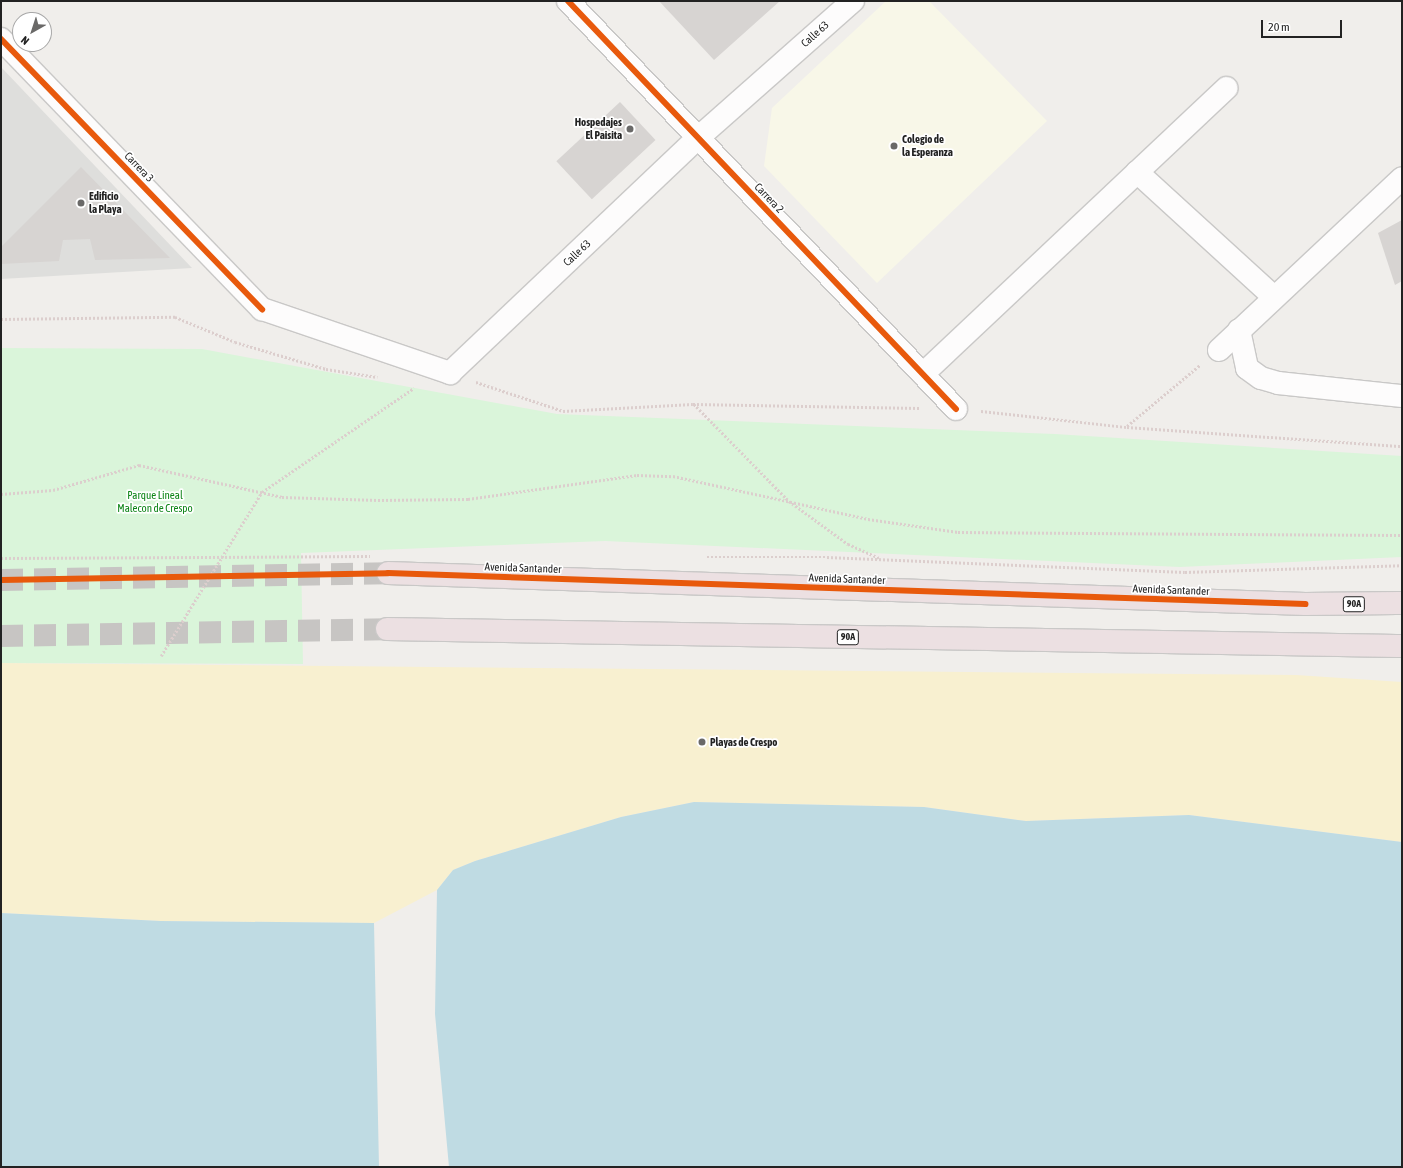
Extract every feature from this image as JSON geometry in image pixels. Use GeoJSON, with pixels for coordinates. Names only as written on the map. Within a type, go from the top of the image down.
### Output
{"type":"FeatureCollection","features":[{"type":"Feature","properties":{"kind":"highway","name":"Avenida Santander"},"geometry":{"type":"LineString","coordinates":[[388,573],[1305,604],[1402,603]]}},
{"type":"Feature","properties":{"kind":"highway","name":"90A"},"geometry":{"type":"LineString","coordinates":[[387,629],[1402,646]]}},
{"type":"Feature","properties":{"kind":"street","name":"Carrera 2"},"geometry":{"type":"LineString","coordinates":[[568,1],[956,408]]}},
{"type":"Feature","properties":{"kind":"street","name":"Calle 63"},"geometry":{"type":"LineString","coordinates":[[450,373],[698,138],[853,1]]}},
{"type":"Feature","properties":{"kind":"street","name":"Carrera 3"},"geometry":{"type":"LineString","coordinates":[[1,39],[262,309],[450,373]]}},
{"type":"Feature","properties":{"kind":"street"},"geometry":{"type":"LineString","coordinates":[[923,374],[1226,88]]}},
{"type":"Feature","properties":{"kind":"street"},"geometry":{"type":"LineString","coordinates":[[1137,172],[1273,296]]}},
{"type":"Feature","properties":{"kind":"street"},"geometry":{"type":"LineString","coordinates":[[1219,350],[1273,296],[1402,178]]}},
{"type":"Feature","properties":{"kind":"street"},"geometry":{"type":"LineString","coordinates":[[1239,330],[1247,368],[1261,378],[1278,383],[1402,396]]}},
{"type":"Feature","properties":{"kind":"path"},"geometry":{"type":"LineString","coordinates":[[1,319],[175,317],[235,342],[326,369],[382,377]]}},
{"type":"Feature","properties":{"kind":"path"},"geometry":{"type":"LineString","coordinates":[[1127,427],[1219,350]]}},
{"type":"Feature","properties":{"kind":"path"},"geometry":{"type":"LineString","coordinates":[[162,656],[262,492],[421,383],[450,373],[563,411],[693,404],[956,408],[1127,427],[1402,446]]}},
{"type":"Feature","properties":{"kind":"path"},"geometry":{"type":"LineString","coordinates":[[693,404],[789,501],[848,544],[882,559]]}},
{"type":"Feature","properties":{"kind":"path"},"geometry":{"type":"LineString","coordinates":[[1,494],[53,490],[139,465],[282,497],[468,499],[637,475],[673,476],[868,519],[958,532],[1402,535]]}},
{"type":"Feature","properties":{"kind":"shaded area","name":"Colegio de la Esperanza"},"geometry":{"type":"Polygon","coordinates":[[[886,1],[929,1],[1047,121],[877,283],[764,166],[772,108],[886,1]]]}},
{"type":"Feature","properties":{"kind":"shaded area"},"geometry":{"type":"Polygon","coordinates":[[[1,67],[192,268],[1,279],[1,67]]]}},
{"type":"Feature","properties":{"kind":"sand","name":"Playas de Crespo"},"geometry":{"type":"Polygon","coordinates":[[[1,663],[1296,675],[1402,682],[1402,842],[1189,815],[1026,821],[924,807],[694,802],[621,817],[475,861],[453,870],[437,890],[374,923],[161,921],[1,913],[1,663]]]}},
{"type":"Feature","properties":{"kind":"green space","name":"Parque Lineal Malecon de Crespo"},"geometry":{"type":"Polygon","coordinates":[[[1,348],[202,349],[557,414],[1055,434],[1402,456],[1402,557],[1180,567],[605,541],[301,553],[303,664],[1,663],[1,348]]]}},
{"type":"Feature","properties":{"kind":"water"},"geometry":{"type":"Polygon","coordinates":[[[694,802],[924,807],[1026,821],[1189,815],[1402,842],[1402,1167],[449,1167],[435,1014],[437,890],[453,870],[475,861],[621,817],[694,802]]]}},
{"type":"Feature","properties":{"kind":"water"},"geometry":{"type":"Polygon","coordinates":[[[1,913],[161,921],[374,923],[379,1167],[1,1167],[1,913]]]}},
{"type":"Feature","properties":{"kind":"building"},"geometry":{"type":"Polygon","coordinates":[[[659,1],[780,1],[714,60],[659,1]]]}},
{"type":"Feature","properties":{"kind":"building"},"geometry":{"type":"Polygon","coordinates":[[[620,102],[655,140],[592,199],[556,161],[620,102]]]}},
{"type":"Feature","properties":{"kind":"building","name":"Edificio la Playa"},"geometry":{"type":"Polygon","coordinates":[[[81,167],[170,258],[95,260],[90,239],[63,240],[59,261],[1,264],[1,247],[81,167]]]}},
{"type":"Feature","properties":{"kind":"building"},"geometry":{"type":"Polygon","coordinates":[[[1402,220],[1402,281],[1395,285],[1378,233],[1402,220]]]}},
{"type":"Feature","properties":{"kind":"tunnel"},"geometry":{"type":"LineString","coordinates":[[1,580],[388,573]]}},
{"type":"Feature","properties":{"kind":"tunnel"},"geometry":{"type":"LineString","coordinates":[[1,636],[387,629]]}},
{"type":"Feature","properties":{"kind":"cycle path"},"geometry":{"type":"LineString","coordinates":[[568,1],[956,409]]}},
{"type":"Feature","properties":{"kind":"cycle path"},"geometry":{"type":"LineString","coordinates":[[1,39],[262,309]]}},
{"type":"Feature","properties":{"kind":"cycle path"},"geometry":{"type":"LineString","coordinates":[[1,580],[388,573],[1305,604]]}},
{"type":"Feature","properties":{"kind":"place","name":"Hospedajes El Paisita"},"geometry":{"type":"Point","coordinates":[630,129]}},
{"type":"Feature","properties":{"kind":"place","name":"Colegio de la Esperanza"},"geometry":{"type":"Point","coordinates":[894,146]}},
{"type":"Feature","properties":{"kind":"place","name":"Edificio la Playa"},"geometry":{"type":"Point","coordinates":[81,203]}},
{"type":"Feature","properties":{"kind":"place","name":"Playas de Crespo"},"geometry":{"type":"Point","coordinates":[702,742]}}]}
